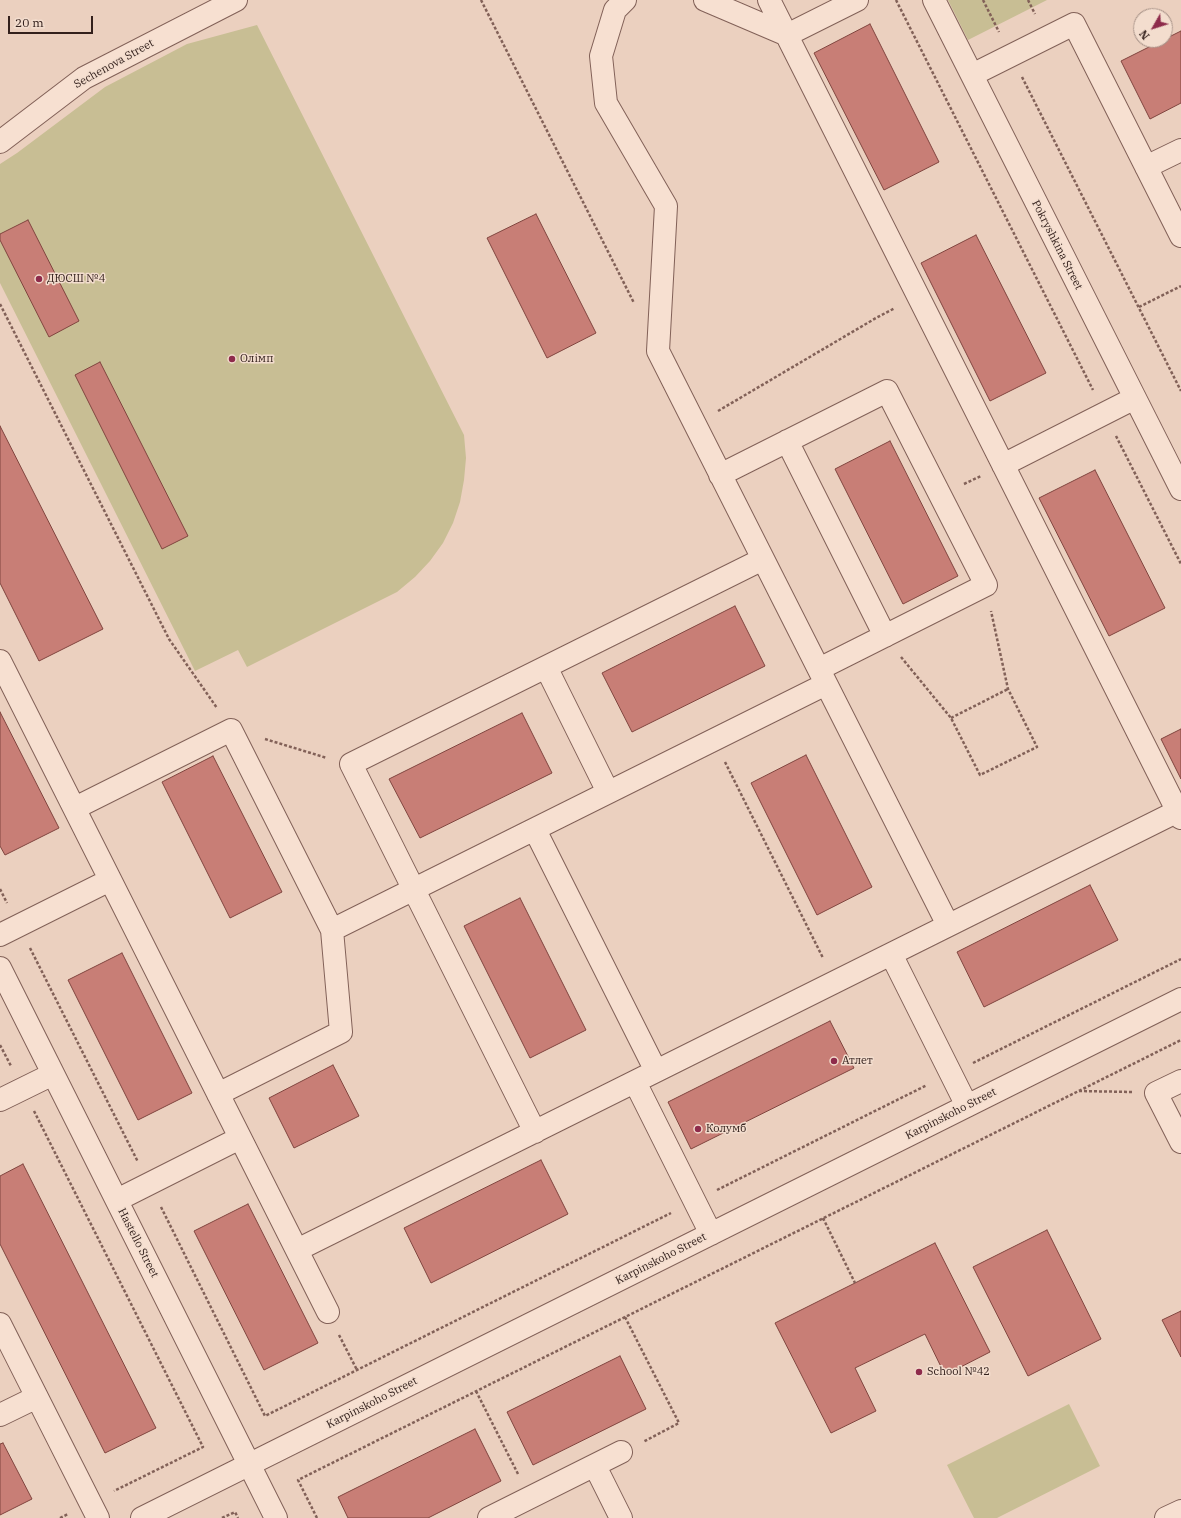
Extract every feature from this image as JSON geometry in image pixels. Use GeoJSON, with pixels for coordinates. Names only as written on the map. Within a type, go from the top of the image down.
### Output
{"type":"FeatureCollection","features":[{"type":"Feature","properties":{"kind":"street","name":"Sechenova Street"},"geometry":{"type":"LineString","coordinates":[[0,142],[84,78],[236,0]]}},
{"type":"Feature","properties":{"kind":"street"},"geometry":{"type":"LineString","coordinates":[[625,0],[615,10],[601,56],[606,103],[666,206],[658,352],[948,925]]}},
{"type":"Feature","properties":{"kind":"street"},"geometry":{"type":"LineString","coordinates":[[705,0],[786,35],[857,0]]}},
{"type":"Feature","properties":{"kind":"street"},"geometry":{"type":"LineString","coordinates":[[297,1250],[948,925],[1179,814],[769,0]]}},
{"type":"Feature","properties":{"kind":"street","name":"Pokryshkina Street"},"geometry":{"type":"LineString","coordinates":[[934,0],[1181,489]]}},
{"type":"Feature","properties":{"kind":"street"},"geometry":{"type":"LineString","coordinates":[[972,75],[1074,24],[1181,236]]}},
{"type":"Feature","properties":{"kind":"street"},"geometry":{"type":"LineString","coordinates":[[1146,167],[1181,150]]}},
{"type":"Feature","properties":{"kind":"street"},"geometry":{"type":"LineString","coordinates":[[332,930],[714,740],[822,676],[885,636],[986,585],[887,391],[720,474]]}},
{"type":"Feature","properties":{"kind":"street"},"geometry":{"type":"LineString","coordinates":[[1003,465],[1135,398]]}},
{"type":"Feature","properties":{"kind":"street"},"geometry":{"type":"LineString","coordinates":[[786,441],[885,636]]}},
{"type":"Feature","properties":{"kind":"street"},"geometry":{"type":"LineString","coordinates":[[535,1132],[351,764],[763,559]]}},
{"type":"Feature","properties":{"kind":"street"},"geometry":{"type":"LineString","coordinates":[[0,661],[328,1312]]}},
{"type":"Feature","properties":{"kind":"street"},"geometry":{"type":"LineString","coordinates":[[546,667],[608,792]]}},
{"type":"Feature","properties":{"kind":"street"},"geometry":{"type":"LineString","coordinates":[[74,808],[231,730],[332,930],[342,1032],[218,1094]]}},
{"type":"Feature","properties":{"kind":"street"},"geometry":{"type":"LineString","coordinates":[[534,830],[656,1072]]}},
{"type":"Feature","properties":{"kind":"street"},"geometry":{"type":"LineString","coordinates":[[9,930],[110,880]]}},
{"type":"Feature","properties":{"kind":"street"},"geometry":{"type":"LineString","coordinates":[[891,954],[966,1106]]}},
{"type":"Feature","properties":{"kind":"street","name":"Hastello Street"},"geometry":{"type":"LineString","coordinates":[[0,968],[276,1518]]}},
{"type":"Feature","properties":{"kind":"street","name":"Karpinskoho Street"},"geometry":{"type":"LineString","coordinates":[[142,1518],[1181,999]]}},
{"type":"Feature","properties":{"kind":"street"},"geometry":{"type":"LineString","coordinates":[[0,1100],[53,1074]]}},
{"type":"Feature","properties":{"kind":"street"},"geometry":{"type":"LineString","coordinates":[[1181,1080],[1156,1093],[1181,1142]]}},
{"type":"Feature","properties":{"kind":"street"},"geometry":{"type":"LineString","coordinates":[[635,1082],[711,1234]]}},
{"type":"Feature","properties":{"kind":"street"},"geometry":{"type":"LineString","coordinates":[[117,1200],[240,1138]]}},
{"type":"Feature","properties":{"kind":"street"},"geometry":{"type":"LineString","coordinates":[[0,1324],[94,1510]]}},
{"type":"Feature","properties":{"kind":"street"},"geometry":{"type":"LineString","coordinates":[[0,1415],[37,1397]]}},
{"type":"Feature","properties":{"kind":"street"},"geometry":{"type":"LineString","coordinates":[[490,1518],[621,1452]]}},
{"type":"Feature","properties":{"kind":"street"},"geometry":{"type":"LineString","coordinates":[[594,1466],[621,1518]]}},
{"type":"Feature","properties":{"kind":"street"},"geometry":{"type":"LineString","coordinates":[[1166,1518],[1181,1511]]}},
{"type":"Feature","properties":{"kind":"path"},"geometry":{"type":"LineString","coordinates":[[481,0],[637,309]]}},
{"type":"Feature","properties":{"kind":"path"},"geometry":{"type":"LineString","coordinates":[[896,0],[1181,564]]}},
{"type":"Feature","properties":{"kind":"path"},"geometry":{"type":"LineString","coordinates":[[983,0],[1181,391]]}},
{"type":"Feature","properties":{"kind":"path"},"geometry":{"type":"LineString","coordinates":[[1139,307],[1181,286]]}},
{"type":"Feature","properties":{"kind":"path"},"geometry":{"type":"LineString","coordinates":[[0,304],[169,639],[231,730],[351,764]]}},
{"type":"Feature","properties":{"kind":"path"},"geometry":{"type":"LineString","coordinates":[[695,424],[897,307]]}},
{"type":"Feature","properties":{"kind":"path"},"geometry":{"type":"LineString","coordinates":[[961,486],[982,475]]}},
{"type":"Feature","properties":{"kind":"path"},"geometry":{"type":"LineString","coordinates":[[885,636],[951,718],[980,775],[1037,747],[1008,690],[986,585]]}},
{"type":"Feature","properties":{"kind":"path"},"geometry":{"type":"LineString","coordinates":[[951,718],[1008,690]]}},
{"type":"Feature","properties":{"kind":"path"},"geometry":{"type":"LineString","coordinates":[[714,740],[835,982]]}},
{"type":"Feature","properties":{"kind":"path"},"geometry":{"type":"LineString","coordinates":[[0,889],[9,930],[149,1184],[265,1416],[1181,959]]}},
{"type":"Feature","properties":{"kind":"path"},"geometry":{"type":"LineString","coordinates":[[317,1518],[298,1480],[1181,1040]]}},
{"type":"Feature","properties":{"kind":"path"},"geometry":{"type":"LineString","coordinates":[[0,1045],[203,1447],[94,1510],[60,1518]]}},
{"type":"Feature","properties":{"kind":"path"},"geometry":{"type":"LineString","coordinates":[[1078,1091],[1156,1093]]}},
{"type":"Feature","properties":{"kind":"path"},"geometry":{"type":"LineString","coordinates":[[823,1218],[855,1283]]}},
{"type":"Feature","properties":{"kind":"path"},"geometry":{"type":"LineString","coordinates":[[328,1312],[357,1370]]}},
{"type":"Feature","properties":{"kind":"path"},"geometry":{"type":"LineString","coordinates":[[621,1452],[679,1424],[626,1317]]}},
{"type":"Feature","properties":{"kind":"path"},"geometry":{"type":"LineString","coordinates":[[476,1392],[530,1498]]}},
{"type":"Feature","properties":{"kind":"path"},"geometry":{"type":"LineString","coordinates":[[222,1518],[235,1512],[238,1518]]}},
{"type":"Feature","properties":{"kind":"shaded area"},"geometry":{"type":"Polygon","coordinates":[[[948,0],[1047,0],[968,40],[948,0]]]}},
{"type":"Feature","properties":{"kind":"shaded area","name":"Олімп"},"geometry":{"type":"Polygon","coordinates":[[[257,25],[464,435],[466,458],[464,480],[460,502],[453,523],[443,543],[430,561],[415,577],[397,592],[247,667],[238,650],[195,671],[0,283],[0,164],[105,87],[187,44],[257,25]]]}},
{"type":"Feature","properties":{"kind":"shaded area"},"geometry":{"type":"Polygon","coordinates":[[[1069,1404],[1100,1466],[997,1518],[974,1518],[947,1465],[1069,1404]]]}},
{"type":"Feature","properties":{"kind":"building"},"geometry":{"type":"Polygon","coordinates":[[[870,24],[939,162],[884,190],[814,53],[870,24]]]}},
{"type":"Feature","properties":{"kind":"building"},"geometry":{"type":"Polygon","coordinates":[[[1181,31],[1181,103],[1150,119],[1121,61],[1147,48],[1173,48],[1173,35],[1181,31]]]}},
{"type":"Feature","properties":{"kind":"building"},"geometry":{"type":"Polygon","coordinates":[[[536,214],[596,333],[547,358],[487,238],[536,214]]]}},
{"type":"Feature","properties":{"kind":"building"},"geometry":{"type":"Polygon","coordinates":[[[28,220],[79,321],[49,337],[0,240],[0,234],[28,220]]]}},
{"type":"Feature","properties":{"kind":"building"},"geometry":{"type":"Polygon","coordinates":[[[976,235],[1046,373],[990,401],[921,263],[976,235]]]}},
{"type":"Feature","properties":{"kind":"building"},"geometry":{"type":"Polygon","coordinates":[[[100,362],[188,536],[162,549],[75,375],[100,362]]]}},
{"type":"Feature","properties":{"kind":"building"},"geometry":{"type":"Polygon","coordinates":[[[0,426],[103,629],[39,661],[0,583],[0,426]]]}},
{"type":"Feature","properties":{"kind":"building"},"geometry":{"type":"Polygon","coordinates":[[[890,441],[958,576],[903,604],[835,469],[890,441]]]}},
{"type":"Feature","properties":{"kind":"building"},"geometry":{"type":"Polygon","coordinates":[[[1095,470],[1165,608],[1109,636],[1039,498],[1095,470]]]}},
{"type":"Feature","properties":{"kind":"building"},"geometry":{"type":"Polygon","coordinates":[[[735,606],[765,666],[632,732],[602,673],[735,606]]]}},
{"type":"Feature","properties":{"kind":"building"},"geometry":{"type":"Polygon","coordinates":[[[0,712],[59,828],[5,855],[0,846],[0,712]]]}},
{"type":"Feature","properties":{"kind":"building"},"geometry":{"type":"Polygon","coordinates":[[[522,713],[552,773],[420,838],[389,779],[522,713]]]}},
{"type":"Feature","properties":{"kind":"building"},"geometry":{"type":"Polygon","coordinates":[[[1181,729],[1181,779],[1161,739],[1181,729]]]}},
{"type":"Feature","properties":{"kind":"building"},"geometry":{"type":"Polygon","coordinates":[[[806,755],[872,887],[817,915],[751,783],[806,755]]]}},
{"type":"Feature","properties":{"kind":"building"},"geometry":{"type":"Polygon","coordinates":[[[213,756],[282,892],[230,918],[162,782],[213,756]]]}},
{"type":"Feature","properties":{"kind":"building"},"geometry":{"type":"Polygon","coordinates":[[[1090,885],[1118,940],[984,1007],[957,952],[1090,885]]]}},
{"type":"Feature","properties":{"kind":"building"},"geometry":{"type":"Polygon","coordinates":[[[520,898],[586,1030],[530,1058],[464,926],[520,898]]]}},
{"type":"Feature","properties":{"kind":"building"},"geometry":{"type":"Polygon","coordinates":[[[122,953],[192,1093],[138,1120],[68,980],[122,953]]]}},
{"type":"Feature","properties":{"kind":"building"},"geometry":{"type":"Polygon","coordinates":[[[830,1021],[854,1068],[691,1149],[668,1102],[830,1021]]]}},
{"type":"Feature","properties":{"kind":"building"},"geometry":{"type":"Polygon","coordinates":[[[333,1065],[359,1116],[294,1148],[269,1098],[333,1065]]]}},
{"type":"Feature","properties":{"kind":"building"},"geometry":{"type":"Polygon","coordinates":[[[541,1160],[568,1214],[431,1283],[404,1228],[541,1160]]]}},
{"type":"Feature","properties":{"kind":"building"},"geometry":{"type":"Polygon","coordinates":[[[23,1164],[156,1428],[105,1453],[0,1244],[0,1176],[23,1164]]]}},
{"type":"Feature","properties":{"kind":"building"},"geometry":{"type":"Polygon","coordinates":[[[248,1204],[318,1343],[264,1370],[194,1231],[248,1204]]]}},
{"type":"Feature","properties":{"kind":"building"},"geometry":{"type":"Polygon","coordinates":[[[1047,1230],[1101,1339],[1028,1376],[973,1267],[1047,1230]]]}},
{"type":"Feature","properties":{"kind":"building"},"geometry":{"type":"Polygon","coordinates":[[[935,1243],[990,1352],[945,1375],[925,1334],[855,1368],[876,1411],[831,1433],[775,1323],[935,1243]]]}},
{"type":"Feature","properties":{"kind":"building"},"geometry":{"type":"Polygon","coordinates":[[[1181,1311],[1181,1357],[1162,1320],[1181,1311]]]}},
{"type":"Feature","properties":{"kind":"building"},"geometry":{"type":"Polygon","coordinates":[[[620,1356],[646,1409],[533,1465],[507,1412],[620,1356]]]}},
{"type":"Feature","properties":{"kind":"building"},"geometry":{"type":"Polygon","coordinates":[[[475,1429],[501,1481],[428,1518],[348,1518],[338,1497],[475,1429]]]}},
{"type":"Feature","properties":{"kind":"building"},"geometry":{"type":"Polygon","coordinates":[[[3,1443],[32,1499],[0,1515],[0,1444],[3,1443]]]}},
{"type":"Feature","properties":{"kind":"place","name":"ДЮСШ №4"},"geometry":{"type":"Point","coordinates":[39,279]}},
{"type":"Feature","properties":{"kind":"place","name":"Олімп"},"geometry":{"type":"Point","coordinates":[232,359]}},
{"type":"Feature","properties":{"kind":"place","name":"Атлет"},"geometry":{"type":"Point","coordinates":[834,1061]}},
{"type":"Feature","properties":{"kind":"place","name":"Колумб"},"geometry":{"type":"Point","coordinates":[698,1129]}},
{"type":"Feature","properties":{"kind":"place","name":"School №42"},"geometry":{"type":"Point","coordinates":[919,1372]}}]}
